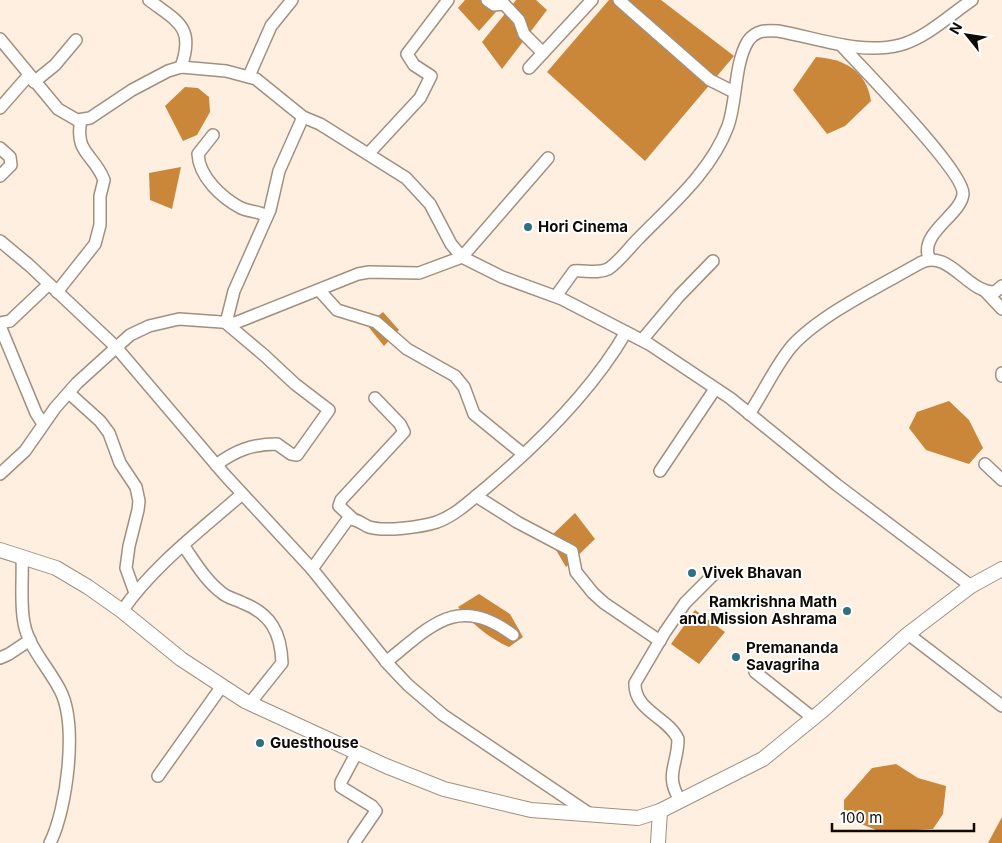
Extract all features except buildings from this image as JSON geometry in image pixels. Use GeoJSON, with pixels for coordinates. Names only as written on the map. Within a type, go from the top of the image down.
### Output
{"type":"FeatureCollection","features":[{"type":"Feature","properties":{"kind":"main road"},"geometry":{"type":"LineString","coordinates":[[0,550],[56,568],[122,610],[181,659],[250,703],[444,789],[470,797],[532,810],[638,818],[660,812],[680,800],[756,763],[813,718],[908,634],[972,586],[1002,569]]}},
{"type":"Feature","properties":{"kind":"main road"},"geometry":{"type":"LineString","coordinates":[[658,843],[660,812]]}},
{"type":"Feature","properties":{"kind":"street"},"geometry":{"type":"LineString","coordinates":[[149,0],[181,24],[186,32],[187,46],[181,67]]}},
{"type":"Feature","properties":{"kind":"street"},"geometry":{"type":"LineString","coordinates":[[249,76],[271,26],[292,0]]}},
{"type":"Feature","properties":{"kind":"street"},"geometry":{"type":"LineString","coordinates":[[369,153],[426,90],[431,76],[414,65],[407,54],[448,0]]}},
{"type":"Feature","properties":{"kind":"street"},"geometry":{"type":"LineString","coordinates":[[487,0],[494,5],[504,4],[519,20],[524,34],[543,53]]}},
{"type":"Feature","properties":{"kind":"street"},"geometry":{"type":"LineString","coordinates":[[529,68],[592,0]]}},
{"type":"Feature","properties":{"kind":"street"},"geometry":{"type":"LineString","coordinates":[[619,0],[710,80],[734,92]]}},
{"type":"Feature","properties":{"kind":"street"},"geometry":{"type":"LineString","coordinates":[[556,296],[574,271],[597,272],[610,268],[686,190],[718,147],[728,126],[744,49],[756,33],[765,30],[778,31],[841,45],[866,48],[901,44],[926,32],[972,0]]}},
{"type":"Feature","properties":{"kind":"street"},"geometry":{"type":"LineString","coordinates":[[0,40],[58,109],[69,117],[81,120],[90,118],[153,79],[181,67],[216,70],[249,76],[262,83],[303,117],[320,124],[369,153],[419,190],[430,204],[451,244],[462,257],[502,277],[556,296],[642,340],[749,414],[837,485],[972,586]]}},
{"type":"Feature","properties":{"kind":"street"},"geometry":{"type":"LineString","coordinates":[[0,108],[32,79],[55,65],[76,40]]}},
{"type":"Feature","properties":{"kind":"street"},"geometry":{"type":"LineString","coordinates":[[841,45],[937,150],[962,187],[961,199],[929,241],[927,252],[929,258]]}},
{"type":"Feature","properties":{"kind":"street"},"geometry":{"type":"LineString","coordinates":[[226,323],[234,291],[268,216],[279,171],[303,117]]}},
{"type":"Feature","properties":{"kind":"street"},"geometry":{"type":"LineString","coordinates":[[43,424],[36,413],[0,324],[10,321],[53,288],[91,251],[98,236],[100,196],[104,180],[82,149],[78,133],[81,120]]}},
{"type":"Feature","properties":{"kind":"street"},"geometry":{"type":"LineString","coordinates":[[214,135],[198,154],[202,169],[209,180],[227,198],[242,208],[268,216]]}},
{"type":"Feature","properties":{"kind":"street"},"geometry":{"type":"LineString","coordinates":[[0,148],[10,157],[11,165],[0,176]]}},
{"type":"Feature","properties":{"kind":"street"},"geometry":{"type":"LineString","coordinates":[[0,474],[25,451],[43,424],[69,393],[130,335],[165,322],[179,320],[235,323],[320,291],[358,274],[369,272],[419,273],[462,257],[548,158]]}},
{"type":"Feature","properties":{"kind":"street"},"geometry":{"type":"LineString","coordinates":[[0,241],[116,347],[216,466],[312,569],[386,662],[408,685],[443,715],[590,814]]}},
{"type":"Feature","properties":{"kind":"street"},"geometry":{"type":"LineString","coordinates":[[749,414],[780,364],[800,339],[838,310],[929,258],[938,260],[962,274],[985,291],[1002,309]]}},
{"type":"Feature","properties":{"kind":"street"},"geometry":{"type":"LineString","coordinates":[[642,340],[679,296],[713,261]]}},
{"type":"Feature","properties":{"kind":"street"},"geometry":{"type":"LineString","coordinates":[[985,291],[995,292],[1002,286]]}},
{"type":"Feature","properties":{"kind":"street"},"geometry":{"type":"LineString","coordinates":[[320,291],[337,310],[376,322],[407,349],[455,376],[464,387],[474,414],[523,454]]}},
{"type":"Feature","properties":{"kind":"street"},"geometry":{"type":"LineString","coordinates":[[216,466],[241,449],[254,446],[277,444],[291,454],[297,455],[329,410],[294,384],[226,323]]}},
{"type":"Feature","properties":{"kind":"street"},"geometry":{"type":"LineString","coordinates":[[375,398],[400,424],[404,432],[341,500],[339,506],[352,518],[369,527],[381,529],[425,524],[451,515],[476,496],[523,454],[579,397],[614,352],[626,332]]}},
{"type":"Feature","properties":{"kind":"street"},"geometry":{"type":"LineString","coordinates":[[660,471],[715,389]]}},
{"type":"Feature","properties":{"kind":"street"},"geometry":{"type":"LineString","coordinates":[[69,393],[100,420],[109,432],[120,463],[136,487],[140,501],[129,546],[126,568],[135,593]]}},
{"type":"Feature","properties":{"kind":"street"},"geometry":{"type":"LineString","coordinates":[[985,464],[1002,480]]}},
{"type":"Feature","properties":{"kind":"street"},"geometry":{"type":"LineString","coordinates":[[122,610],[135,593],[183,545],[242,494]]}},
{"type":"Feature","properties":{"kind":"street"},"geometry":{"type":"LineString","coordinates":[[476,496],[502,513],[572,551],[576,572],[593,593],[604,603],[660,642]]}},
{"type":"Feature","properties":{"kind":"street"},"geometry":{"type":"LineString","coordinates":[[312,569],[348,519],[352,518]]}},
{"type":"Feature","properties":{"kind":"street"},"geometry":{"type":"LineString","coordinates":[[183,545],[214,586],[231,599],[260,612],[272,622],[276,630],[282,663],[250,703]]}},
{"type":"Feature","properties":{"kind":"street"},"geometry":{"type":"LineString","coordinates":[[22,558],[24,622],[30,640],[62,692],[70,730],[64,798],[58,826],[50,843]]}},
{"type":"Feature","properties":{"kind":"street"},"geometry":{"type":"LineString","coordinates":[[680,800],[673,789],[671,779],[678,739],[675,733],[646,708],[635,689],[635,683],[685,603],[715,573]]}},
{"type":"Feature","properties":{"kind":"street"},"geometry":{"type":"LineString","coordinates":[[386,662],[429,628],[462,614],[492,621],[513,635]]}},
{"type":"Feature","properties":{"kind":"street"},"geometry":{"type":"LineString","coordinates":[[908,634],[1002,706]]}},
{"type":"Feature","properties":{"kind":"street"},"geometry":{"type":"LineString","coordinates":[[0,658],[30,640]]}},
{"type":"Feature","properties":{"kind":"street"},"geometry":{"type":"LineString","coordinates":[[755,672],[813,718]]}},
{"type":"Feature","properties":{"kind":"street"},"geometry":{"type":"LineString","coordinates":[[158,776],[222,686]]}},
{"type":"Feature","properties":{"kind":"street"},"geometry":{"type":"LineString","coordinates":[[354,843],[376,812],[372,806],[342,787],[341,782],[358,752]]}},
{"type":"Feature","properties":{"kind":"shaded area"},"geometry":{"type":"Polygon","coordinates":[[[465,0],[500,0],[503,4],[479,31],[458,8],[465,0]]]}},
{"type":"Feature","properties":{"kind":"shaded area"},"geometry":{"type":"Polygon","coordinates":[[[516,0],[536,0],[547,10],[502,69],[482,42],[516,0]]]}},
{"type":"Feature","properties":{"kind":"shaded area"},"geometry":{"type":"Polygon","coordinates":[[[609,0],[661,0],[734,56],[645,161],[547,72],[609,0]]]}},
{"type":"Feature","properties":{"kind":"shaded area"},"geometry":{"type":"Polygon","coordinates":[[[816,57],[836,60],[852,68],[864,81],[871,101],[845,126],[827,134],[793,90],[816,57]]]}},
{"type":"Feature","properties":{"kind":"shaded area"},"geometry":{"type":"Polygon","coordinates":[[[185,87],[198,88],[209,97],[210,112],[197,135],[183,141],[165,106],[185,87]]]}},
{"type":"Feature","properties":{"kind":"shaded area"},"geometry":{"type":"Polygon","coordinates":[[[181,167],[172,209],[150,200],[149,173],[181,167]]]}},
{"type":"Feature","properties":{"kind":"shaded area"},"geometry":{"type":"Polygon","coordinates":[[[383,312],[399,330],[384,346],[367,325],[383,312]]]}},
{"type":"Feature","properties":{"kind":"shaded area"},"geometry":{"type":"Polygon","coordinates":[[[949,401],[969,420],[983,448],[969,464],[926,450],[909,428],[917,412],[949,401]]]}},
{"type":"Feature","properties":{"kind":"shaded area"},"geometry":{"type":"Polygon","coordinates":[[[575,513],[595,539],[566,567],[549,538],[575,513]]]}},
{"type":"Feature","properties":{"kind":"shaded area"},"geometry":{"type":"Polygon","coordinates":[[[479,594],[510,614],[523,637],[509,647],[487,635],[458,607],[479,594]]]}},
{"type":"Feature","properties":{"kind":"shaded area"},"geometry":{"type":"Polygon","coordinates":[[[695,610],[725,632],[699,664],[671,644],[695,610]]]}},
{"type":"Feature","properties":{"kind":"shaded area"},"geometry":{"type":"Polygon","coordinates":[[[896,764],[918,778],[946,786],[943,814],[933,829],[881,832],[844,817],[844,800],[872,768],[896,764]]]}},
{"type":"Feature","properties":{"kind":"shaded area"},"geometry":{"type":"Polygon","coordinates":[[[1002,817],[1002,843],[988,843],[1002,817]]]}},
{"type":"Feature","properties":{"kind":"place","name":"Hori Cinema"},"geometry":{"type":"Point","coordinates":[528,227]}},
{"type":"Feature","properties":{"kind":"place","name":"Vivek Bhavan"},"geometry":{"type":"Point","coordinates":[692,573]}},
{"type":"Feature","properties":{"kind":"place","name":"Ramkrishna Math and Mission Ashrama"},"geometry":{"type":"Point","coordinates":[847,611]}},
{"type":"Feature","properties":{"kind":"place","name":"Premananda Savagriha"},"geometry":{"type":"Point","coordinates":[736,657]}},
{"type":"Feature","properties":{"kind":"place","name":"Guesthouse"},"geometry":{"type":"Point","coordinates":[260,743]}}]}
